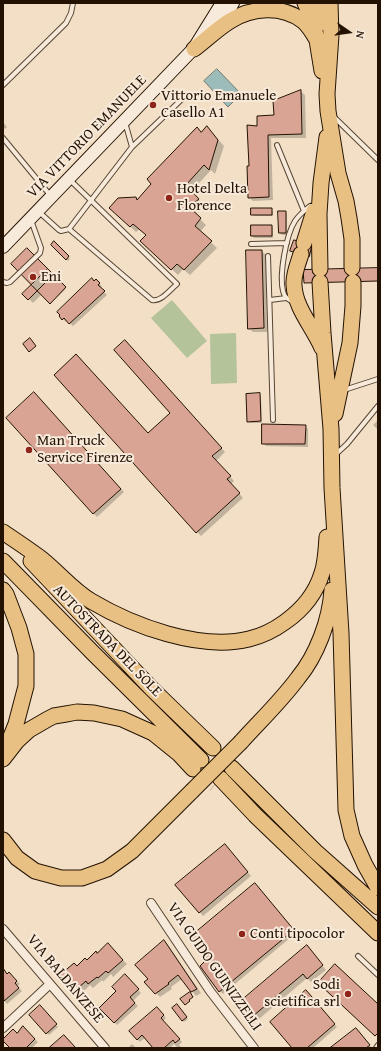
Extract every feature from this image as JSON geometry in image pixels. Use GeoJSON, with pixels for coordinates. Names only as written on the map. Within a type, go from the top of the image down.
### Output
{"type":"FeatureCollection","features":[{"type":"Feature","properties":{"kind":"highway"},"geometry":{"type":"LineString","coordinates":[[305,3],[312,18],[324,37]]}},
{"type":"Feature","properties":{"kind":"highway"},"geometry":{"type":"LineString","coordinates":[[318,3],[326,20],[321,63],[327,94],[328,115],[338,173],[346,201],[352,239],[353,306],[350,343],[331,429]]}},
{"type":"Feature","properties":{"kind":"highway"},"geometry":{"type":"LineString","coordinates":[[324,37],[330,3]]}},
{"type":"Feature","properties":{"kind":"highway"},"geometry":{"type":"LineString","coordinates":[[194,49],[231,21],[247,14],[275,9],[283,11],[303,21],[324,37]]}},
{"type":"Feature","properties":{"kind":"highway"},"geometry":{"type":"LineString","coordinates":[[328,115],[319,214],[320,276],[331,429],[332,488],[341,633],[346,810],[352,836],[365,866],[378,888]]}},
{"type":"Feature","properties":{"kind":"highway"},"geometry":{"type":"LineString","coordinates":[[321,183],[295,274],[295,294],[292,301],[318,339],[325,355]]}},
{"type":"Feature","properties":{"kind":"highway"},"geometry":{"type":"LineString","coordinates":[[3,533],[43,560],[72,587],[90,600],[108,610],[145,627],[164,633],[188,639],[210,642],[234,642],[260,636],[281,625],[293,616],[311,597],[320,579],[325,560],[332,488]]}},
{"type":"Feature","properties":{"kind":"highway","name":"AUTOSTRADA DEL SOLE"},"geometry":{"type":"LineString","coordinates":[[3,533],[152,689],[212,748]]}},
{"type":"Feature","properties":{"kind":"highway"},"geometry":{"type":"LineString","coordinates":[[3,840],[17,858],[35,871],[61,878],[82,878],[107,869],[132,851],[241,742],[299,677],[313,655],[325,627],[332,595],[335,546]]}},
{"type":"Feature","properties":{"kind":"highway","name":"AUTOSTRADA DEL SOLE"},"geometry":{"type":"LineString","coordinates":[[3,561],[92,652],[197,764],[179,754],[153,733],[122,719],[94,713],[77,712],[54,716],[28,730],[3,758]]}},
{"type":"Feature","properties":{"kind":"highway"},"geometry":{"type":"LineString","coordinates":[[3,590],[6,594],[19,628],[26,654],[26,686],[16,724],[3,758]]}},
{"type":"Feature","properties":{"kind":"highway"},"geometry":{"type":"LineString","coordinates":[[232,768],[315,851],[378,907]]}},
{"type":"Feature","properties":{"kind":"highway"},"geometry":{"type":"LineString","coordinates":[[217,782],[255,815],[378,933]]}},
{"type":"Feature","properties":{"kind":"main road","name":"VIA VITTORIO EMANUELE"},"geometry":{"type":"LineString","coordinates":[[194,49],[222,3]]}},
{"type":"Feature","properties":{"kind":"main road","name":"VIA VITTORIO EMANUELE"},"geometry":{"type":"LineString","coordinates":[[3,246],[223,20],[233,3]]}},
{"type":"Feature","properties":{"kind":"street","name":"VIA GUIDO GUINIZZELLI"},"geometry":{"type":"LineString","coordinates":[[151,903],[210,991],[254,1048]]}},
{"type":"Feature","properties":{"kind":"street","name":"VIA BALDANZESE"},"geometry":{"type":"LineString","coordinates":[[3,929],[105,1048]]}},
{"type":"Feature","properties":{"kind":"street"},"geometry":{"type":"LineString","coordinates":[[3,1028],[50,984]]}},
{"type":"Feature","properties":{"kind":"lane"},"geometry":{"type":"LineString","coordinates":[[3,85],[62,27],[69,18],[73,3]]}},
{"type":"Feature","properties":{"kind":"lane"},"geometry":{"type":"LineString","coordinates":[[34,215],[61,231],[69,229],[132,147],[182,99]]}},
{"type":"Feature","properties":{"kind":"lane"},"geometry":{"type":"LineString","coordinates":[[328,115],[378,160]]}},
{"type":"Feature","properties":{"kind":"lane"},"geometry":{"type":"LineString","coordinates":[[125,121],[132,147]]}},
{"type":"Feature","properties":{"kind":"lane"},"geometry":{"type":"LineString","coordinates":[[3,138],[52,197]]}},
{"type":"Feature","properties":{"kind":"lane"},"geometry":{"type":"LineString","coordinates":[[277,145],[304,211]]}},
{"type":"Feature","properties":{"kind":"lane"},"geometry":{"type":"LineString","coordinates":[[69,179],[177,284],[159,300],[152,300],[69,229]]}},
{"type":"Feature","properties":{"kind":"lane"},"geometry":{"type":"LineString","coordinates":[[292,301],[283,292],[283,264],[287,243],[295,221],[313,204]]}},
{"type":"Feature","properties":{"kind":"lane"},"geometry":{"type":"LineString","coordinates":[[3,282],[10,282],[41,250],[34,215]]}},
{"type":"Feature","properties":{"kind":"lane"},"geometry":{"type":"LineString","coordinates":[[251,244],[287,243]]}},
{"type":"Feature","properties":{"kind":"lane"},"geometry":{"type":"LineString","coordinates":[[268,256],[273,420]]}},
{"type":"Feature","properties":{"kind":"lane"},"geometry":{"type":"LineString","coordinates":[[270,300],[292,301]]}},
{"type":"Feature","properties":{"kind":"lane"},"geometry":{"type":"LineString","coordinates":[[340,391],[378,380]]}},
{"type":"Feature","properties":{"kind":"lane"},"geometry":{"type":"LineString","coordinates":[[332,457],[347,444],[378,406]]}},
{"type":"Feature","properties":{"kind":"lane"},"geometry":{"type":"LineString","coordinates":[[358,956],[378,975]]}},
{"type":"Feature","properties":{"kind":"green space"},"geometry":{"type":"Polygon","coordinates":[[[172,300],[207,341],[187,358],[151,318],[172,300]]]}},
{"type":"Feature","properties":{"kind":"green space"},"geometry":{"type":"Polygon","coordinates":[[[236,333],[237,383],[211,384],[210,334],[236,333]]]}},
{"type":"Feature","properties":{"kind":"water"},"geometry":{"type":"Polygon","coordinates":[[[217,69],[241,94],[228,107],[204,81],[217,69]]]}},
{"type":"Feature","properties":{"kind":"building"},"geometry":{"type":"Polygon","coordinates":[[[301,90],[302,134],[268,135],[269,197],[248,198],[247,166],[249,166],[247,125],[257,126],[257,116],[274,115],[273,101],[301,90]]]}},
{"type":"Feature","properties":{"kind":"building","name":"Hotel Delta Florence"},"geometry":{"type":"Polygon","coordinates":[[[207,126],[218,140],[209,170],[204,165],[186,185],[199,199],[189,207],[201,218],[195,226],[212,241],[184,270],[177,264],[171,270],[140,241],[146,235],[133,224],[130,227],[109,208],[118,198],[136,197],[137,200],[151,184],[147,179],[197,127],[201,132],[207,126]]]}},
{"type":"Feature","properties":{"kind":"building"},"geometry":{"type":"Polygon","coordinates":[[[251,208],[272,208],[272,215],[251,215],[251,208]]]}},
{"type":"Feature","properties":{"kind":"building"},"geometry":{"type":"Polygon","coordinates":[[[278,211],[286,211],[286,233],[279,233],[278,211]]]}},
{"type":"Feature","properties":{"kind":"building"},"geometry":{"type":"Polygon","coordinates":[[[251,225],[272,225],[272,236],[251,236],[251,225]]]}},
{"type":"Feature","properties":{"kind":"building"},"geometry":{"type":"Polygon","coordinates":[[[294,240],[312,245],[309,257],[290,251],[294,240]]]}},
{"type":"Feature","properties":{"kind":"building"},"geometry":{"type":"Polygon","coordinates":[[[54,241],[69,256],[66,260],[51,245],[54,241]]]}},
{"type":"Feature","properties":{"kind":"building"},"geometry":{"type":"Polygon","coordinates":[[[27,248],[66,287],[50,304],[11,264],[27,248]]]}},
{"type":"Feature","properties":{"kind":"building"},"geometry":{"type":"Polygon","coordinates":[[[246,250],[262,250],[264,328],[248,329],[246,250]]]}},
{"type":"Feature","properties":{"kind":"building"},"geometry":{"type":"Polygon","coordinates":[[[378,268],[378,281],[304,283],[303,270],[378,268]]]}},
{"type":"Feature","properties":{"kind":"building"},"geometry":{"type":"Polygon","coordinates":[[[47,270],[52,276],[28,300],[22,294],[47,270]]]}},
{"type":"Feature","properties":{"kind":"building"},"geometry":{"type":"Polygon","coordinates":[[[92,278],[94,281],[96,279],[100,283],[98,285],[105,291],[69,324],[64,318],[62,320],[57,312],[92,278]]]}},
{"type":"Feature","properties":{"kind":"building"},"geometry":{"type":"Polygon","coordinates":[[[30,338],[36,346],[29,352],[23,344],[30,338]]]}},
{"type":"Feature","properties":{"kind":"building"},"geometry":{"type":"Polygon","coordinates":[[[125,340],[222,448],[212,456],[231,476],[227,479],[240,493],[196,533],[54,375],[76,354],[148,433],[170,413],[114,350],[125,340]]]}},
{"type":"Feature","properties":{"kind":"building"},"geometry":{"type":"Polygon","coordinates":[[[34,392],[121,489],[93,514],[6,418],[34,392]]]}},
{"type":"Feature","properties":{"kind":"building"},"geometry":{"type":"Polygon","coordinates":[[[260,393],[261,421],[247,422],[246,394],[260,393]]]}},
{"type":"Feature","properties":{"kind":"building"},"geometry":{"type":"Polygon","coordinates":[[[262,424],[306,425],[305,444],[262,444],[262,424]]]}},
{"type":"Feature","properties":{"kind":"building","name":"Conti tipocolor"},"geometry":{"type":"Polygon","coordinates":[[[225,844],[248,872],[199,913],[175,885],[225,844]]]}},
{"type":"Feature","properties":{"kind":"building","name":"Conti tipocolor"},"geometry":{"type":"Polygon","coordinates":[[[255,883],[294,930],[219,992],[200,966],[207,959],[189,938],[255,883]]]}},
{"type":"Feature","properties":{"kind":"building"},"geometry":{"type":"Polygon","coordinates":[[[164,940],[197,989],[191,992],[178,975],[168,983],[169,984],[155,994],[144,982],[148,979],[135,965],[164,940]]]}},
{"type":"Feature","properties":{"kind":"building"},"geometry":{"type":"Polygon","coordinates":[[[108,943],[123,960],[108,973],[106,971],[88,984],[86,981],[78,988],[72,982],[69,986],[60,975],[74,963],[77,966],[85,958],[87,960],[96,951],[97,953],[108,943]]]}},
{"type":"Feature","properties":{"kind":"building"},"geometry":{"type":"Polygon","coordinates":[[[307,945],[323,965],[307,979],[303,974],[247,1021],[235,1006],[307,945]]]}},
{"type":"Feature","properties":{"kind":"building","name":"Sodi scietifica srl"},"geometry":{"type":"Polygon","coordinates":[[[335,964],[378,1004],[378,1033],[375,1036],[318,983],[335,964]]]}},
{"type":"Feature","properties":{"kind":"building"},"geometry":{"type":"Polygon","coordinates":[[[3,968],[7,974],[9,972],[17,981],[15,983],[19,988],[4,1001],[3,968]]]}},
{"type":"Feature","properties":{"kind":"building"},"geometry":{"type":"Polygon","coordinates":[[[125,974],[139,989],[130,997],[135,1003],[114,1023],[99,1008],[116,991],[112,987],[125,974]]]}},
{"type":"Feature","properties":{"kind":"building"},"geometry":{"type":"Polygon","coordinates":[[[306,990],[335,1024],[307,1048],[292,1048],[270,1022],[306,990]]]}},
{"type":"Feature","properties":{"kind":"building"},"geometry":{"type":"Polygon","coordinates":[[[190,992],[193,997],[185,1005],[180,999],[190,992]]]}},
{"type":"Feature","properties":{"kind":"building"},"geometry":{"type":"Polygon","coordinates":[[[177,1004],[187,1017],[182,1021],[172,1008],[177,1004]]]}},
{"type":"Feature","properties":{"kind":"building"},"geometry":{"type":"Polygon","coordinates":[[[40,1005],[57,1024],[46,1034],[29,1015],[40,1005]]]}},
{"type":"Feature","properties":{"kind":"building"},"geometry":{"type":"Polygon","coordinates":[[[157,1007],[164,1015],[161,1018],[180,1039],[175,1043],[173,1040],[164,1048],[153,1048],[142,1035],[137,1040],[129,1031],[157,1007]]]}},
{"type":"Feature","properties":{"kind":"building"},"geometry":{"type":"Polygon","coordinates":[[[23,1026],[35,1039],[26,1048],[10,1048],[3,1041],[3,1039],[13,1029],[17,1033],[23,1026]]]}},
{"type":"Feature","properties":{"kind":"building"},"geometry":{"type":"Polygon","coordinates":[[[356,1028],[370,1045],[366,1048],[330,1048],[356,1028]]]}},
{"type":"Feature","properties":{"kind":"building"},"geometry":{"type":"Polygon","coordinates":[[[64,1035],[76,1048],[49,1048],[64,1035]]]}},
{"type":"Feature","properties":{"kind":"tunnel"},"geometry":{"type":"LineString","coordinates":[[196,770],[215,785]]}},
{"type":"Feature","properties":{"kind":"place","name":"Vittorio Emanuele Casello A1"},"geometry":{"type":"Point","coordinates":[153,105]}},
{"type":"Feature","properties":{"kind":"place","name":"Hotel Delta Florence"},"geometry":{"type":"Point","coordinates":[169,198]}},
{"type":"Feature","properties":{"kind":"place","name":"Eni"},"geometry":{"type":"Point","coordinates":[33,277]}},
{"type":"Feature","properties":{"kind":"place","name":"Man Truck Service Firenze"},"geometry":{"type":"Point","coordinates":[29,450]}},
{"type":"Feature","properties":{"kind":"place","name":"Conti tipocolor"},"geometry":{"type":"Point","coordinates":[242,934]}},
{"type":"Feature","properties":{"kind":"place","name":"Sodi scietifica srl"},"geometry":{"type":"Point","coordinates":[348,994]}}]}
